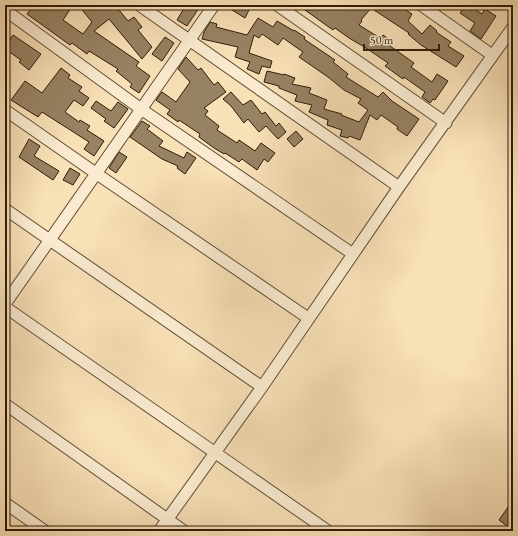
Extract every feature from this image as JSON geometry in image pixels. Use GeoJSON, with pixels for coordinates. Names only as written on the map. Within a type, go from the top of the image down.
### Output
{"type":"FeatureCollection","features":[{"type":"Feature","properties":{"kind":"street"},"geometry":{"type":"LineString","coordinates":[[138,5],[399,188]]}},
{"type":"Feature","properties":{"kind":"street"},"geometry":{"type":"LineString","coordinates":[[5,304],[214,5]]}},
{"type":"Feature","properties":{"kind":"street"},"geometry":{"type":"LineString","coordinates":[[277,5],[446,123]]}},
{"type":"Feature","properties":{"kind":"street"},"geometry":{"type":"LineString","coordinates":[[421,5],[492,55]]}},
{"type":"Feature","properties":{"kind":"street"},"geometry":{"type":"LineString","coordinates":[[5,10],[142,109],[353,254]]}},
{"type":"Feature","properties":{"kind":"street"},"geometry":{"type":"LineString","coordinates":[[159,531],[262,387],[308,318],[513,26]]}},
{"type":"Feature","properties":{"kind":"street"},"geometry":{"type":"LineString","coordinates":[[5,110],[308,318]]}},
{"type":"Feature","properties":{"kind":"street"},"geometry":{"type":"LineString","coordinates":[[5,209],[262,387]]}},
{"type":"Feature","properties":{"kind":"street"},"geometry":{"type":"LineString","coordinates":[[5,307],[328,531]]}},
{"type":"Feature","properties":{"kind":"street"},"geometry":{"type":"LineString","coordinates":[[5,404],[184,531]]}},
{"type":"Feature","properties":{"kind":"street"},"geometry":{"type":"LineString","coordinates":[[5,503],[45,531]]}},
{"type":"Feature","properties":{"kind":"building"},"geometry":{"type":"Polygon","coordinates":[[[34,5],[73,5],[63,20],[83,34],[92,22],[78,5],[115,5],[128,21],[134,17],[142,27],[138,30],[152,47],[142,59],[109,19],[94,31],[139,62],[136,66],[150,76],[139,93],[130,87],[132,84],[116,71],[118,69],[89,51],[87,54],[72,43],[70,45],[27,14],[34,5]]]}},
{"type":"Feature","properties":{"kind":"building"},"geometry":{"type":"Polygon","coordinates":[[[186,5],[201,5],[187,26],[177,20],[186,5]]]}},
{"type":"Feature","properties":{"kind":"building"},"geometry":{"type":"Polygon","coordinates":[[[224,5],[245,5],[250,8],[245,18],[224,5]]]}},
{"type":"Feature","properties":{"kind":"building"},"geometry":{"type":"Polygon","coordinates":[[[298,5],[398,5],[412,14],[408,21],[422,34],[430,25],[437,31],[436,32],[451,42],[448,46],[464,56],[456,67],[421,45],[408,34],[409,33],[371,8],[361,20],[362,21],[359,25],[380,38],[383,35],[393,42],[390,46],[414,63],[411,67],[432,82],[437,74],[448,81],[435,100],[433,99],[430,103],[422,97],[425,92],[385,66],[388,63],[335,28],[333,30],[298,5]]]}},
{"type":"Feature","properties":{"kind":"building"},"geometry":{"type":"Polygon","coordinates":[[[466,5],[482,14],[485,9],[496,16],[481,39],[470,31],[475,23],[460,13],[466,5]]]}},
{"type":"Feature","properties":{"kind":"building"},"geometry":{"type":"Polygon","coordinates":[[[258,18],[273,27],[277,21],[294,30],[305,37],[304,39],[335,60],[333,62],[348,74],[346,77],[378,97],[383,92],[392,101],[419,119],[407,136],[397,129],[398,127],[381,115],[377,120],[370,115],[360,140],[349,136],[348,138],[340,136],[342,130],[327,125],[328,120],[309,112],[312,105],[295,101],[297,95],[279,88],[279,86],[264,82],[267,71],[284,74],[295,78],[292,84],[311,88],[309,93],[327,100],[324,109],[342,114],[341,115],[359,122],[368,110],[358,103],[361,99],[344,90],[299,57],[303,52],[283,38],[278,45],[262,34],[259,38],[254,35],[249,53],[272,61],[270,68],[262,66],[259,74],[247,69],[250,62],[235,57],[238,47],[202,39],[210,22],[217,24],[216,27],[247,35],[258,18]]]}},
{"type":"Feature","properties":{"kind":"building"},"geometry":{"type":"Polygon","coordinates":[[[13,35],[41,54],[29,70],[19,62],[21,60],[5,49],[13,35]]]}},
{"type":"Feature","properties":{"kind":"building"},"geometry":{"type":"Polygon","coordinates":[[[165,37],[174,43],[162,61],[152,54],[165,37]]]}},
{"type":"Feature","properties":{"kind":"building"},"geometry":{"type":"Polygon","coordinates":[[[186,57],[198,70],[201,68],[214,85],[218,82],[226,92],[204,108],[208,111],[205,115],[219,126],[217,130],[237,143],[239,140],[255,151],[261,143],[275,153],[268,162],[264,159],[257,170],[242,159],[239,162],[214,148],[199,137],[200,134],[167,114],[170,110],[156,100],[162,92],[176,102],[190,82],[178,69],[186,57]]]}},
{"type":"Feature","properties":{"kind":"building"},"geometry":{"type":"Polygon","coordinates":[[[61,68],[70,75],[68,78],[82,87],[79,91],[89,98],[83,106],[74,100],[65,112],[79,122],[80,120],[90,126],[87,130],[104,141],[94,156],[84,149],[89,142],[42,112],[38,117],[11,100],[25,81],[42,93],[61,68]]]}},
{"type":"Feature","properties":{"kind":"building"},"geometry":{"type":"Polygon","coordinates":[[[231,92],[243,105],[251,100],[262,114],[265,112],[276,126],[279,123],[286,132],[278,139],[266,126],[259,132],[248,119],[244,123],[231,106],[223,99],[231,92]]]}},
{"type":"Feature","properties":{"kind":"building"},"geometry":{"type":"Polygon","coordinates":[[[96,101],[111,111],[118,102],[128,109],[114,128],[104,121],[106,119],[91,108],[96,101]]]}},
{"type":"Feature","properties":{"kind":"building"},"geometry":{"type":"Polygon","coordinates":[[[142,121],[150,126],[147,129],[163,141],[159,146],[184,158],[187,152],[196,158],[185,174],[177,168],[178,166],[162,159],[130,137],[142,121]]]}},
{"type":"Feature","properties":{"kind":"building"},"geometry":{"type":"Polygon","coordinates":[[[296,131],[303,139],[294,147],[287,139],[296,131]]]}},
{"type":"Feature","properties":{"kind":"building"},"geometry":{"type":"Polygon","coordinates":[[[29,139],[40,146],[34,156],[59,171],[53,180],[19,157],[29,139]]]}},
{"type":"Feature","properties":{"kind":"building"},"geometry":{"type":"Polygon","coordinates":[[[119,152],[127,157],[116,173],[109,168],[119,152]]]}},
{"type":"Feature","properties":{"kind":"building"},"geometry":{"type":"Polygon","coordinates":[[[70,168],[80,174],[73,185],[63,180],[70,168]]]}},
{"type":"Feature","properties":{"kind":"building"},"geometry":{"type":"Polygon","coordinates":[[[513,500],[513,524],[510,528],[499,520],[513,500]]]}}]}
